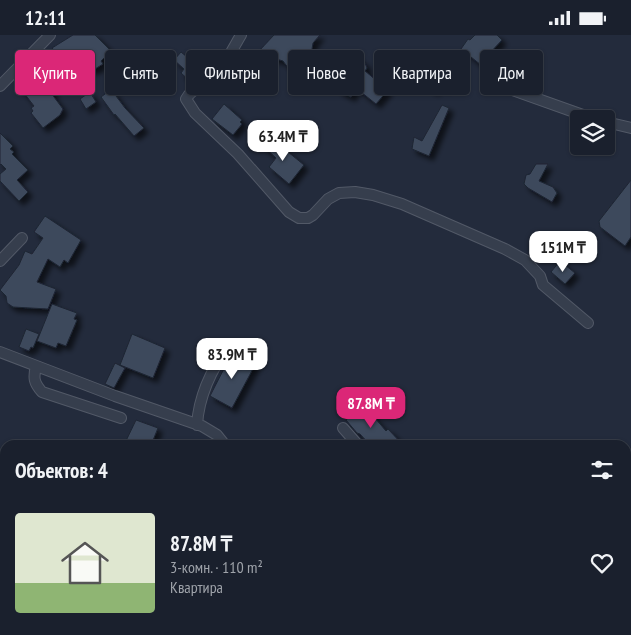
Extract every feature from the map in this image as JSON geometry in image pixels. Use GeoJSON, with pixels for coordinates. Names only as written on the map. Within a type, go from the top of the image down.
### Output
{"type":"FeatureCollection","features":[{"type":"Feature","properties":{"kind":"street"},"geometry":{"type":"LineString","coordinates":[[0,86],[50,35]]}},
{"type":"Feature","properties":{"kind":"street"},"geometry":{"type":"LineString","coordinates":[[241,35],[211,79],[189,93],[186,99],[195,113],[238,153],[289,212],[299,219],[308,218],[328,199],[339,193],[355,192],[373,195],[402,204],[505,249],[525,260],[540,276],[543,285],[588,323]]}},
{"type":"Feature","properties":{"kind":"street"},"geometry":{"type":"LineString","coordinates":[[522,95],[570,111]]}},
{"type":"Feature","properties":{"kind":"street"},"geometry":{"type":"LineString","coordinates":[[615,124],[631,128]]}},
{"type":"Feature","properties":{"kind":"street"},"geometry":{"type":"LineString","coordinates":[[0,261],[22,239]]}},
{"type":"Feature","properties":{"kind":"street"},"geometry":{"type":"LineString","coordinates":[[197,425],[201,397],[223,353],[230,344]]}},
{"type":"Feature","properties":{"kind":"street"},"geometry":{"type":"LineString","coordinates":[[0,351],[197,425],[217,435],[221,440]]}},
{"type":"Feature","properties":{"kind":"street"},"geometry":{"type":"LineString","coordinates":[[36,366],[35,384],[42,392],[121,417]]}},
{"type":"Feature","properties":{"kind":"street"},"geometry":{"type":"LineString","coordinates":[[343,428],[354,440]]}},
{"type":"Feature","properties":{"kind":"building"},"geometry":{"type":"Polygon","coordinates":[[[73,35],[95,35],[110,50],[105,50],[105,57],[101,61],[103,64],[95,69],[95,50],[54,50],[52,48],[73,35]]]}},
{"type":"Feature","properties":{"kind":"building"},"geometry":{"type":"Polygon","coordinates":[[[274,35],[320,35],[313,43],[311,50],[288,50],[288,68],[283,61],[278,59],[278,50],[260,50],[274,35]]]}},
{"type":"Feature","properties":{"kind":"building"},"geometry":{"type":"Polygon","coordinates":[[[475,35],[497,35],[502,40],[493,50],[480,50],[480,64],[470,56],[470,50],[461,49],[468,39],[470,40],[475,35]]]}},
{"type":"Feature","properties":{"kind":"building"},"geometry":{"type":"Polygon","coordinates":[[[181,52],[186,56],[186,78],[181,73],[184,69],[176,62],[176,58],[181,52]]]}},
{"type":"Feature","properties":{"kind":"building"},"geometry":{"type":"Polygon","coordinates":[[[364,62],[367,68],[365,71],[374,78],[374,95],[384,95],[376,104],[364,94],[364,62]]]}},
{"type":"Feature","properties":{"kind":"building"},"geometry":{"type":"Polygon","coordinates":[[[105,94],[115,95],[144,128],[134,136],[114,115],[101,97],[105,94]]]}},
{"type":"Feature","properties":{"kind":"building"},"geometry":{"type":"Polygon","coordinates":[[[26,95],[52,95],[63,109],[60,115],[43,128],[31,113],[33,111],[31,108],[34,106],[26,95]]]}},
{"type":"Feature","properties":{"kind":"building"},"geometry":{"type":"Polygon","coordinates":[[[86,95],[92,95],[96,102],[86,109],[80,99],[86,95]]]}},
{"type":"Feature","properties":{"kind":"building"},"geometry":{"type":"Polygon","coordinates":[[[224,104],[242,120],[240,122],[242,124],[233,135],[212,119],[224,104]]]}},
{"type":"Feature","properties":{"kind":"building"},"geometry":{"type":"Polygon","coordinates":[[[442,105],[449,108],[429,156],[412,149],[414,137],[422,141],[442,105]]]}},
{"type":"Feature","properties":{"kind":"building"},"geometry":{"type":"Polygon","coordinates":[[[0,133],[13,146],[10,149],[14,152],[12,154],[28,170],[17,180],[28,192],[19,201],[0,181],[0,174],[6,169],[0,165],[0,133]]]}},
{"type":"Feature","properties":{"kind":"building"},"geometry":{"type":"Polygon","coordinates":[[[271,138],[304,165],[289,184],[269,167],[276,158],[264,147],[271,138]]]}},
{"type":"Feature","properties":{"kind":"building"},"geometry":{"type":"Polygon","coordinates":[[[536,164],[548,164],[539,181],[553,187],[557,193],[552,202],[524,184],[526,175],[530,174],[536,164]]]}},
{"type":"Feature","properties":{"kind":"building"},"geometry":{"type":"Polygon","coordinates":[[[631,180],[631,237],[625,246],[600,227],[599,221],[631,180]]]}},
{"type":"Feature","properties":{"kind":"building"},"geometry":{"type":"Polygon","coordinates":[[[45,216],[81,240],[68,263],[64,260],[60,267],[48,259],[37,282],[56,289],[48,309],[13,307],[7,303],[6,296],[0,290],[19,265],[25,251],[32,254],[43,238],[34,232],[45,216]]]}},
{"type":"Feature","properties":{"kind":"building"},"geometry":{"type":"Polygon","coordinates":[[[560,261],[575,273],[565,284],[551,272],[560,261]]]}},
{"type":"Feature","properties":{"kind":"building"},"geometry":{"type":"Polygon","coordinates":[[[52,304],[77,313],[74,319],[77,320],[66,346],[58,343],[56,348],[37,341],[52,304]]]}},
{"type":"Feature","properties":{"kind":"building"},"geometry":{"type":"Polygon","coordinates":[[[26,329],[39,334],[33,348],[31,347],[29,351],[19,347],[26,329]]]}},
{"type":"Feature","properties":{"kind":"building"},"geometry":{"type":"Polygon","coordinates":[[[132,334],[165,348],[153,378],[120,365],[132,334]]]}},
{"type":"Feature","properties":{"kind":"building"},"geometry":{"type":"Polygon","coordinates":[[[232,353],[255,365],[232,408],[210,396],[232,353]]]}},
{"type":"Feature","properties":{"kind":"building"},"geometry":{"type":"Polygon","coordinates":[[[115,363],[125,368],[114,388],[105,384],[115,363]]]}},
{"type":"Feature","properties":{"kind":"building"},"geometry":{"type":"Polygon","coordinates":[[[364,405],[386,431],[388,429],[398,440],[365,440],[346,420],[364,405]]]}},
{"type":"Feature","properties":{"kind":"building"},"geometry":{"type":"Polygon","coordinates":[[[136,420],[158,428],[153,440],[126,440],[136,420]]]}}]}
